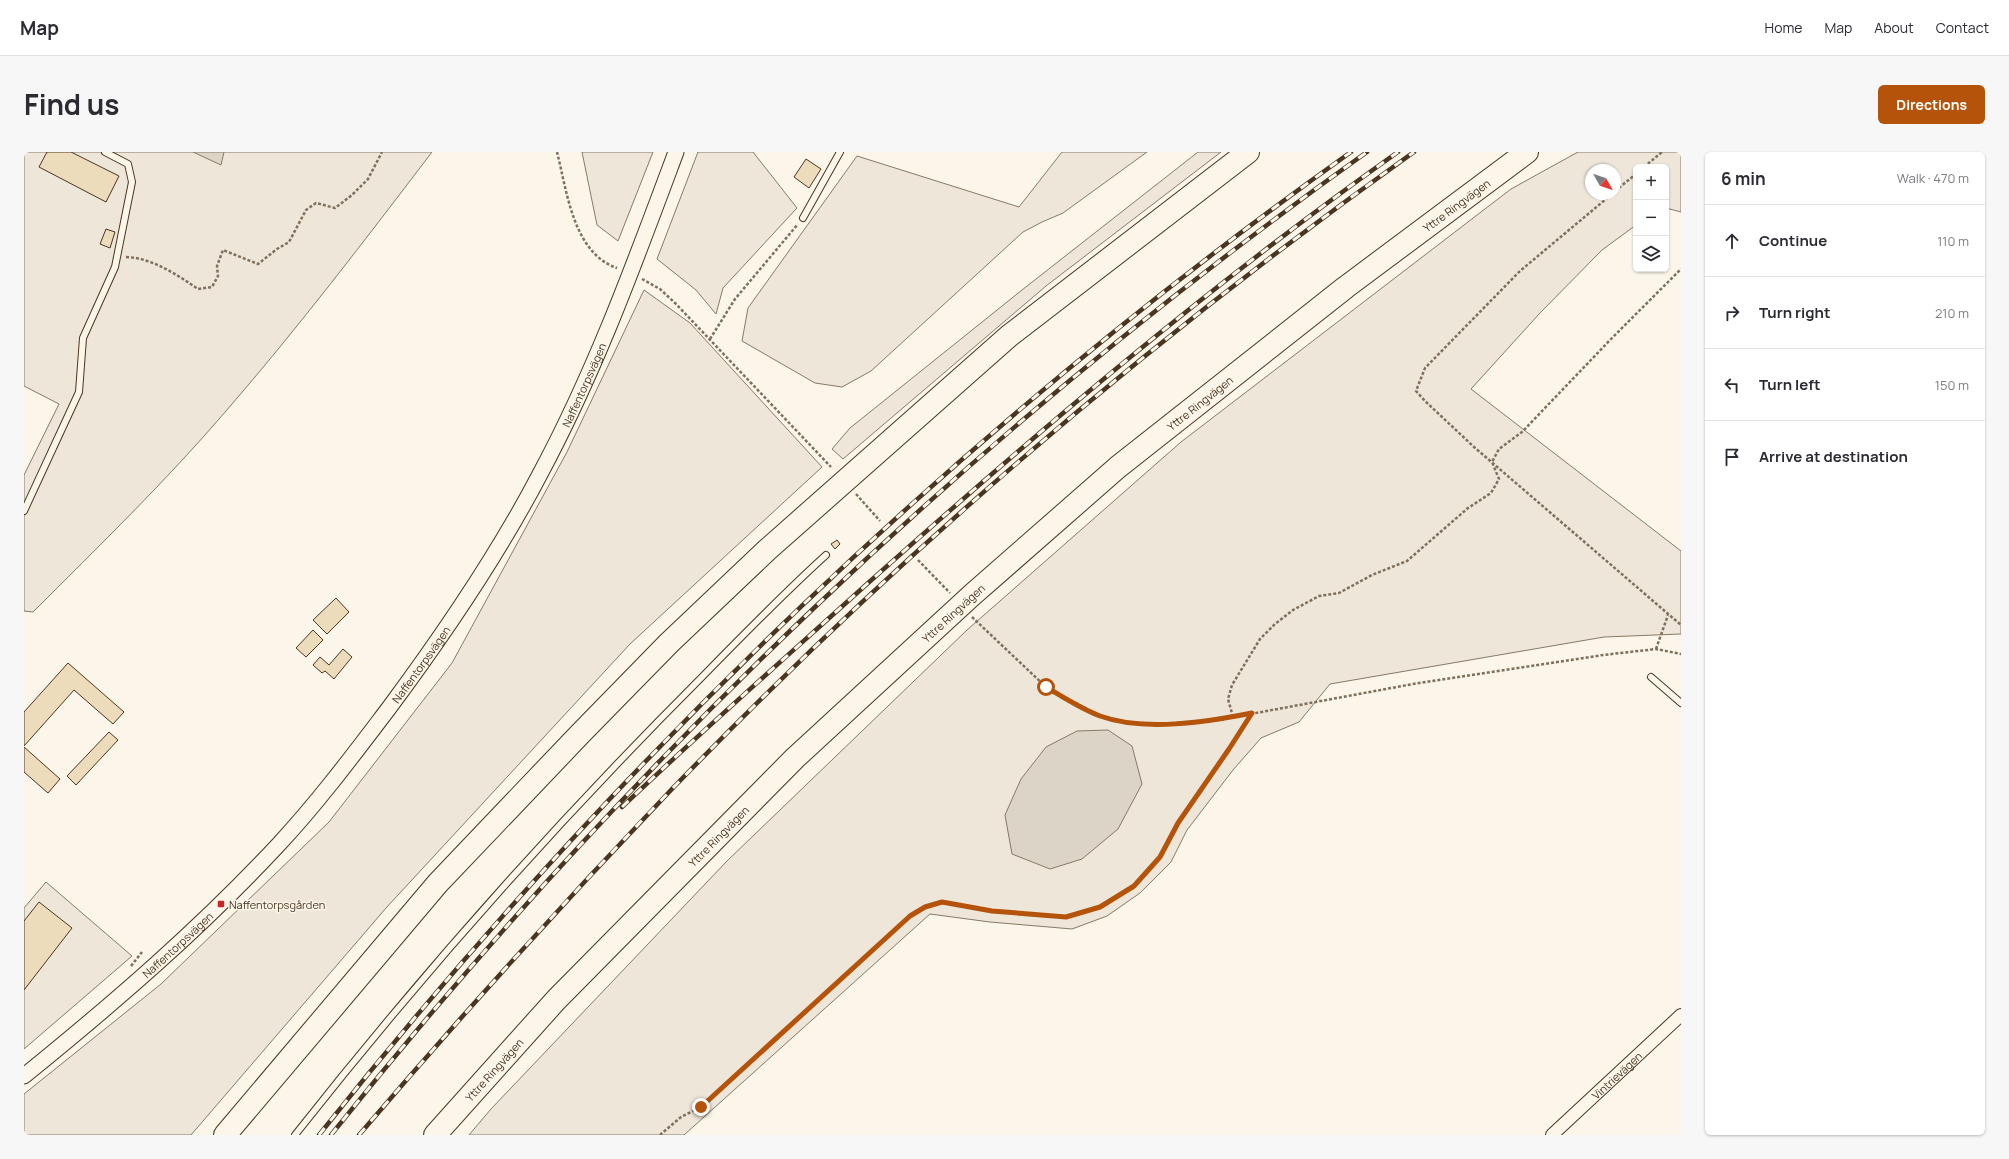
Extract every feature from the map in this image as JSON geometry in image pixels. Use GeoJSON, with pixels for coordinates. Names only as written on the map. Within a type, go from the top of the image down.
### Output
{"type":"FeatureCollection","features":[{"type":"Feature","properties":{"kind":"highway"},"geometry":{"type":"LineString","coordinates":[[225,1135],[438,883],[580,734],[698,616],[767,550],[1009,336],[1248,152]]}},
{"type":"Feature","properties":{"kind":"highway","name":"Yttre Ringvägen"},"geometry":{"type":"LineString","coordinates":[[435,1135],[556,1000],[795,758],[972,595],[1118,467],[1346,287],[1527,152]]}},
{"type":"Feature","properties":{"kind":"highway"},"geometry":{"type":"LineString","coordinates":[[448,1135],[556,1000]]}},
{"type":"Feature","properties":{"kind":"highway"},"geometry":{"type":"LineString","coordinates":[[219,1135],[244,1112]]}},
{"type":"Feature","properties":{"kind":"street","name":"Naffentorpsvägen"},"geometry":{"type":"LineString","coordinates":[[24,1076],[91,1021],[156,964],[221,904],[281,842],[367,737],[453,620],[491,560],[539,477],[598,354],[631,273],[676,152]]}},
{"type":"Feature","properties":{"kind":"street","name":"Vintrievägen"},"geometry":{"type":"LineString","coordinates":[[1552,1135],[1681,1014]]}},
{"type":"Feature","properties":{"kind":"lane"},"geometry":{"type":"LineString","coordinates":[[24,511],[79,392],[83,338],[115,267],[132,182],[128,164],[105,152]]}},
{"type":"Feature","properties":{"kind":"lane"},"geometry":{"type":"LineString","coordinates":[[804,218],[840,152]]}},
{"type":"Feature","properties":{"kind":"lane"},"geometry":{"type":"LineString","coordinates":[[295,1135],[441,956],[534,852],[632,747],[826,555]]}},
{"type":"Feature","properties":{"kind":"lane"},"geometry":{"type":"LineString","coordinates":[[1651,677],[1681,703]]}},
{"type":"Feature","properties":{"kind":"path"},"geometry":{"type":"LineString","coordinates":[[117,257],[138,257],[174,272],[198,289],[212,287],[218,276],[217,266],[223,250],[258,264],[277,249],[289,242],[306,210],[316,203],[335,208],[352,195],[368,179],[382,152]]}},
{"type":"Feature","properties":{"kind":"path"},"geometry":{"type":"LineString","coordinates":[[556,152],[576,224],[586,245],[596,256],[611,266],[631,273],[660,289],[710,339],[831,467]]}},
{"type":"Feature","properties":{"kind":"path"},"geometry":{"type":"LineString","coordinates":[[1648,164],[1662,152]]}},
{"type":"Feature","properties":{"kind":"path"},"geometry":{"type":"LineString","coordinates":[[1621,186],[1633,176]]}},
{"type":"Feature","properties":{"kind":"path"},"geometry":{"type":"LineString","coordinates":[[1605,200],[1520,271],[1425,368],[1416,391],[1430,406],[1492,462],[1681,625]]}},
{"type":"Feature","properties":{"kind":"path"},"geometry":{"type":"LineString","coordinates":[[710,339],[735,300],[804,218]]}},
{"type":"Feature","properties":{"kind":"path"},"geometry":{"type":"LineString","coordinates":[[1492,462],[1499,449],[1522,432],[1611,339],[1681,269]]}},
{"type":"Feature","properties":{"kind":"path"},"geometry":{"type":"LineString","coordinates":[[1233,717],[1228,699],[1232,685],[1260,639],[1275,624],[1293,610],[1319,596],[1339,593],[1372,575],[1407,561],[1468,508],[1491,493],[1499,479],[1492,462]]}},
{"type":"Feature","properties":{"kind":"path"},"geometry":{"type":"LineString","coordinates":[[855,493],[880,521]]}},
{"type":"Feature","properties":{"kind":"path"},"geometry":{"type":"LineString","coordinates":[[918,560],[953,596]]}},
{"type":"Feature","properties":{"kind":"path"},"geometry":{"type":"LineString","coordinates":[[970,615],[1046,687],[1100,716],[1125,722],[1160,724],[1218,720],[1413,684],[1604,655],[1656,649],[1681,654]]}},
{"type":"Feature","properties":{"kind":"path"},"geometry":{"type":"LineString","coordinates":[[1656,649],[1668,615]]}},
{"type":"Feature","properties":{"kind":"path"},"geometry":{"type":"LineString","coordinates":[[660,1135],[681,1117],[701,1107],[910,916],[925,907],[942,902],[992,911],[1066,917],[1100,907],[1134,886],[1160,857],[1178,823],[1252,713]]}},
{"type":"Feature","properties":{"kind":"shaded area"},"geometry":{"type":"Polygon","coordinates":[[[24,152],[432,152],[305,316],[253,380],[156,488],[33,612],[24,611],[24,475],[59,404],[24,386],[24,152]]]}},
{"type":"Feature","properties":{"kind":"shaded area"},"geometry":{"type":"Polygon","coordinates":[[[193,152],[224,152],[221,165],[193,152]]]}},
{"type":"Feature","properties":{"kind":"shaded area"},"geometry":{"type":"Polygon","coordinates":[[[582,152],[653,152],[618,241],[597,225],[582,152]]]}},
{"type":"Feature","properties":{"kind":"shaded area"},"geometry":{"type":"Polygon","coordinates":[[[698,152],[753,152],[797,208],[723,288],[716,314],[696,290],[657,259],[698,152]]]}},
{"type":"Feature","properties":{"kind":"shaded area"},"geometry":{"type":"Polygon","coordinates":[[[1062,152],[1147,152],[1063,213],[1023,232],[871,371],[842,387],[815,383],[742,341],[748,308],[857,156],[1019,207],[1062,152]]]}},
{"type":"Feature","properties":{"kind":"shaded area"},"geometry":{"type":"Polygon","coordinates":[[[1198,152],[1221,152],[1046,286],[843,459],[832,449],[850,428],[1022,290],[1198,152]]]}},
{"type":"Feature","properties":{"kind":"shaded area"},"geometry":{"type":"Polygon","coordinates":[[[1578,152],[1681,152],[1681,212],[1669,209],[1669,164],[1633,164],[1633,227],[1602,250],[1540,313],[1471,389],[1681,551],[1681,634],[1604,637],[1330,684],[1299,722],[1261,738],[1233,770],[1187,830],[1171,862],[1140,893],[1107,916],[1072,929],[990,922],[930,914],[684,1135],[469,1135],[491,1109],[727,861],[967,630],[1181,442],[1511,189],[1578,152]]]}},
{"type":"Feature","properties":{"kind":"shaded area"},"geometry":{"type":"Polygon","coordinates":[[[644,290],[690,323],[822,467],[630,644],[386,908],[191,1135],[24,1135],[24,1094],[161,984],[329,822],[452,663],[567,452],[644,290]]]}},
{"type":"Feature","properties":{"kind":"shaded area"},"geometry":{"type":"Polygon","coordinates":[[[1108,730],[1132,746],[1142,784],[1118,829],[1082,859],[1050,869],[1012,854],[1005,815],[1021,779],[1046,747],[1077,731],[1108,730]]]}},
{"type":"Feature","properties":{"kind":"shaded area"},"geometry":{"type":"Polygon","coordinates":[[[46,882],[132,956],[24,1049],[24,908],[46,882]]]}},
{"type":"Feature","properties":{"kind":"building"},"geometry":{"type":"Polygon","coordinates":[[[47,152],[71,152],[119,176],[106,202],[39,167],[47,152]]]}},
{"type":"Feature","properties":{"kind":"building"},"geometry":{"type":"Polygon","coordinates":[[[806,159],[821,169],[809,188],[794,177],[806,159]]]}},
{"type":"Feature","properties":{"kind":"building"},"geometry":{"type":"Polygon","coordinates":[[[106,229],[115,232],[110,248],[100,244],[106,229]]]}},
{"type":"Feature","properties":{"kind":"building"},"geometry":{"type":"Polygon","coordinates":[[[837,540],[840,544],[835,549],[831,544],[837,540]]]}},
{"type":"Feature","properties":{"kind":"building"},"geometry":{"type":"Polygon","coordinates":[[[336,598],[349,612],[327,634],[313,620],[336,598]]]}},
{"type":"Feature","properties":{"kind":"building"},"geometry":{"type":"Polygon","coordinates":[[[313,630],[323,640],[306,657],[296,648],[313,630]]]}},
{"type":"Feature","properties":{"kind":"building"},"geometry":{"type":"Polygon","coordinates":[[[343,649],[352,657],[334,679],[325,671],[322,673],[313,665],[320,657],[329,665],[343,649]]]}},
{"type":"Feature","properties":{"kind":"building"},"geometry":{"type":"Polygon","coordinates":[[[68,663],[124,712],[113,724],[74,690],[24,746],[24,712],[68,663]]]}},
{"type":"Feature","properties":{"kind":"building"},"geometry":{"type":"Polygon","coordinates":[[[109,732],[118,740],[76,785],[67,776],[109,732]]]}},
{"type":"Feature","properties":{"kind":"building"},"geometry":{"type":"Polygon","coordinates":[[[24,747],[60,779],[48,793],[24,772],[24,747]]]}},
{"type":"Feature","properties":{"kind":"building"},"geometry":{"type":"Polygon","coordinates":[[[39,902],[72,928],[24,990],[24,921],[39,902]]]}},
{"type":"Feature","properties":{"kind":"railway"},"geometry":{"type":"LineString","coordinates":[[319,1135],[432,997],[551,863],[673,733],[800,607],[932,486],[1068,370],[1207,258],[1351,152]]}},
{"type":"Feature","properties":{"kind":"railway"},"geometry":{"type":"LineString","coordinates":[[331,1135],[445,997],[564,863],[687,733],[814,608],[946,486],[1082,370],[1223,258],[1367,152]]}},
{"type":"Feature","properties":{"kind":"railway"},"geometry":{"type":"LineString","coordinates":[[622,807],[867,584],[1060,415],[1126,360],[1260,254],[1328,202],[1398,152]]}},
{"type":"Feature","properties":{"kind":"railway"},"geometry":{"type":"LineString","coordinates":[[359,1135],[552,917],[631,832],[757,703],[845,618],[1028,454],[1122,375],[1218,298],[1315,224],[1414,152]]}},
{"type":"Feature","properties":{"kind":"place","name":"Naffentorpsgården"},"geometry":{"type":"Point","coordinates":[221,904]}},
{"type":"Feature","properties":{"kind":"route"},"geometry":{"type":"LineString","coordinates":[[701,1107],[910,916],[925,907],[942,902],[992,911],[1066,917],[1100,907],[1134,886],[1160,857],[1178,823],[1252,713],[1218,720],[1160,724],[1125,722],[1100,716],[1046,687]]}}]}
